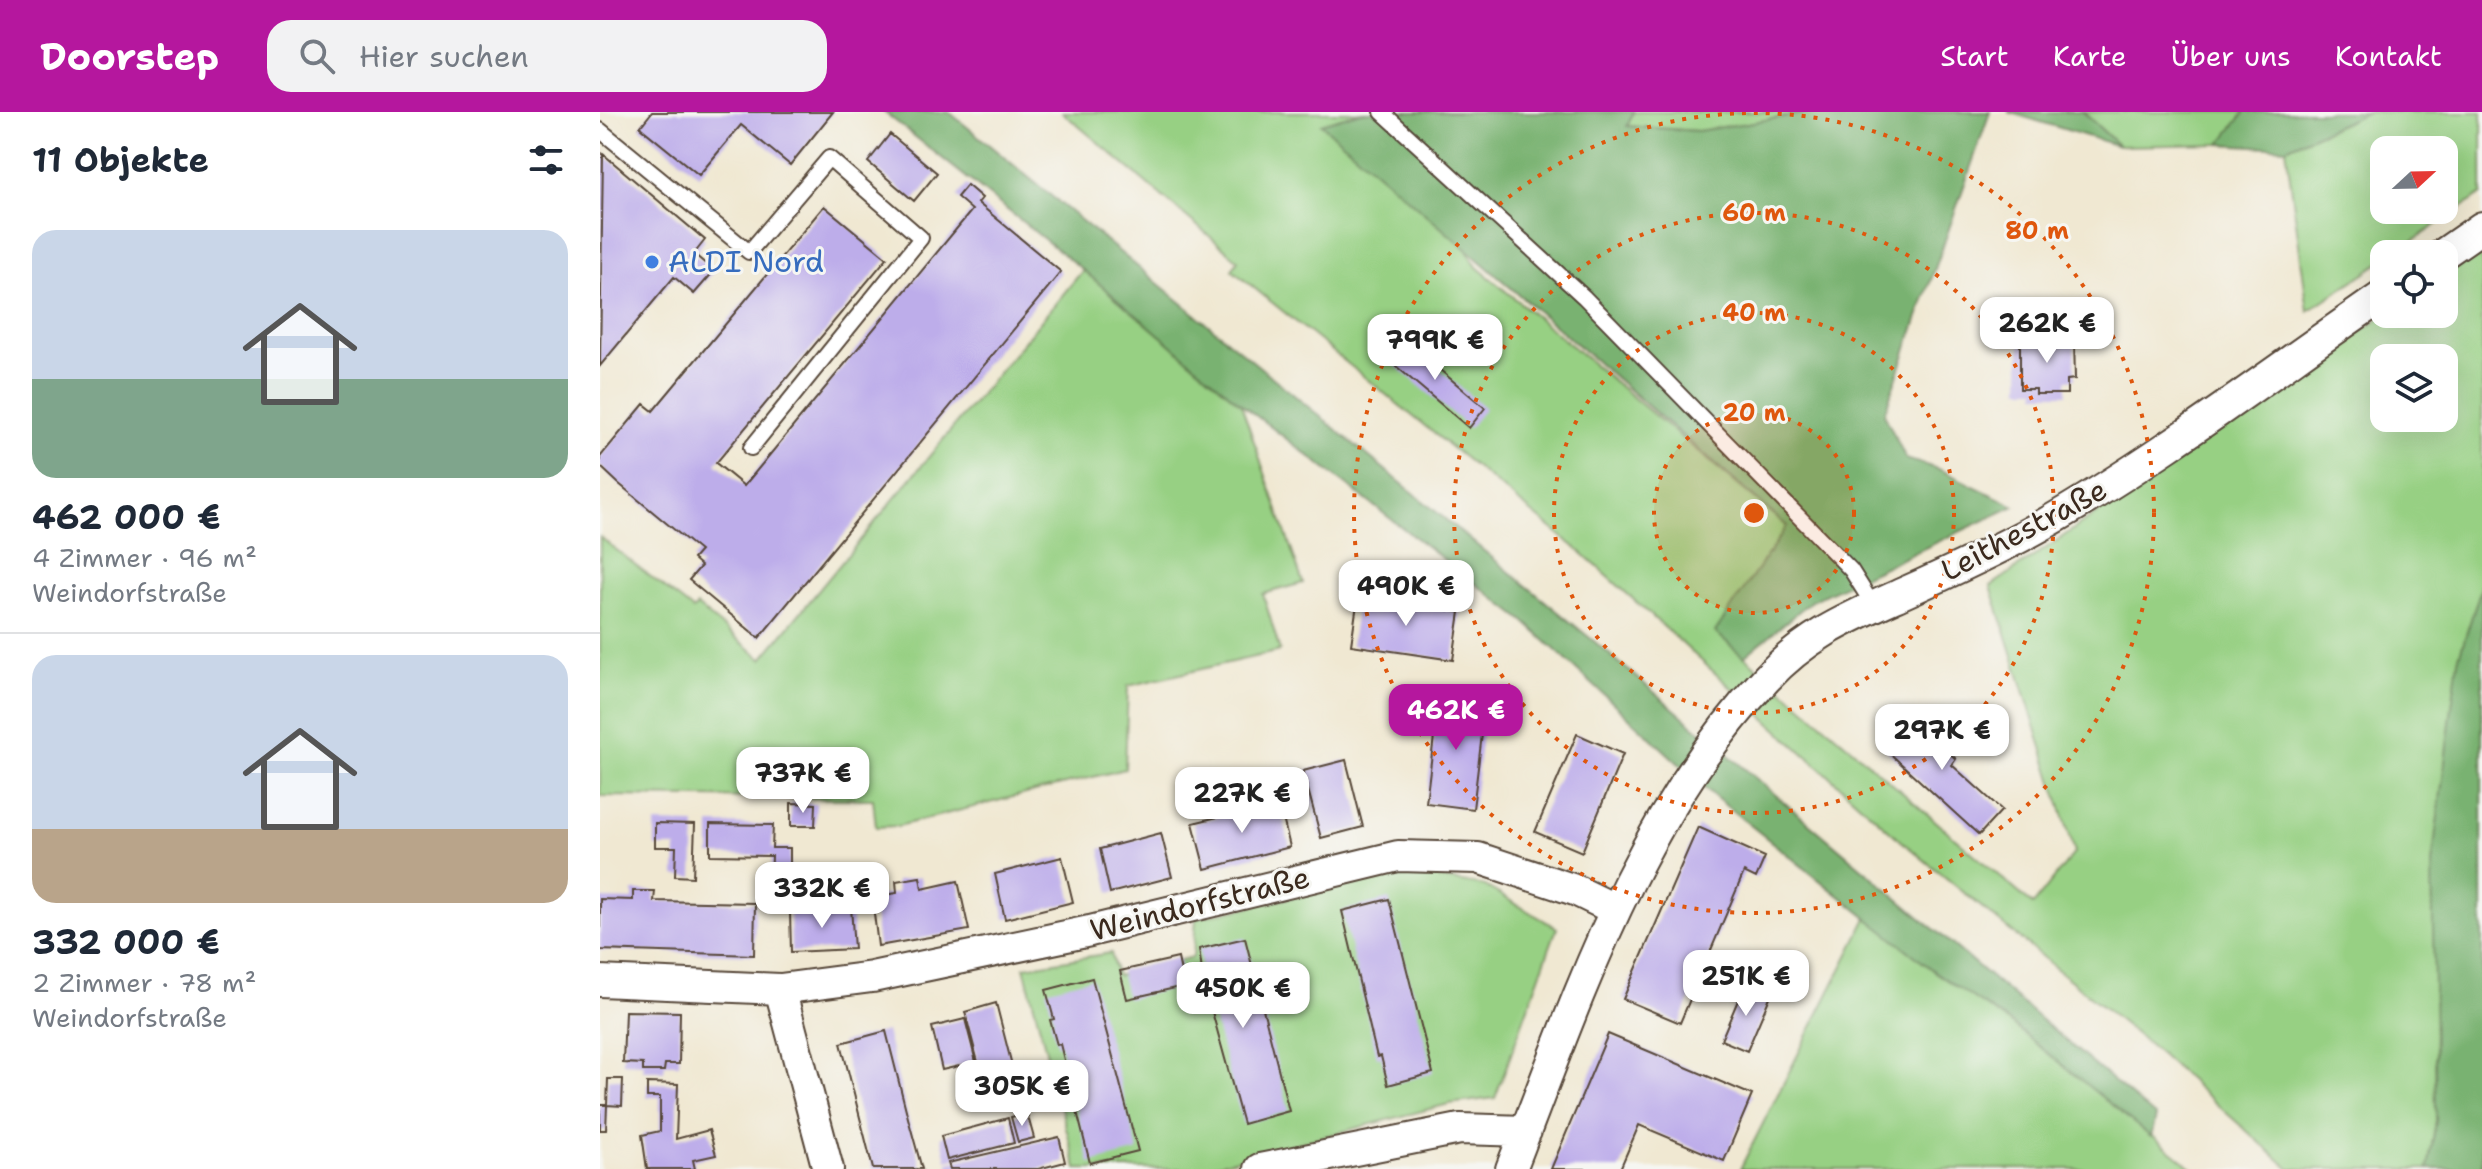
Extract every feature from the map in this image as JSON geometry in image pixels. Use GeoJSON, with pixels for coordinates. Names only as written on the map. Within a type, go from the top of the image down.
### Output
{"type":"FeatureCollection","features":[{"type":"Feature","properties":{"kind":"street"},"geometry":{"type":"LineString","coordinates":[[2458,244],[2482,227]]}},
{"type":"Feature","properties":{"kind":"street","name":"Leithestraße"},"geometry":{"type":"LineString","coordinates":[[1511,1169],[1634,866],[1686,783],[1765,680],[1792,653],[1822,631],[1970,562],[2108,487],[2370,305]]}},
{"type":"Feature","properties":{"kind":"street","name":"Weindorfstraße"},"geometry":{"type":"LineString","coordinates":[[600,981],[780,989],[872,977],[1006,950],[1398,856],[1478,858],[1561,885],[1614,909]]}},
{"type":"Feature","properties":{"kind":"street"},"geometry":{"type":"LineString","coordinates":[[780,989],[828,1169]]}},
{"type":"Feature","properties":{"kind":"street"},"geometry":{"type":"LineString","coordinates":[[1260,1169],[1460,1129],[1526,1131]]}},
{"type":"Feature","properties":{"kind":"lane"},"geometry":{"type":"LineString","coordinates":[[1382,112],[1584,297],[1851,570],[1873,605]]}},
{"type":"Feature","properties":{"kind":"lane"},"geometry":{"type":"LineString","coordinates":[[600,130],[749,252],[829,158],[921,238],[751,448]]}},
{"type":"Feature","properties":{"kind":"green space"},"geometry":{"type":"Polygon","coordinates":[[[884,112],[949,112],[1595,642],[2156,1117],[2151,1137],[2012,1024],[1935,972],[1715,797],[1524,621],[1241,404],[1083,270],[884,112]]]}},
{"type":"Feature","properties":{"kind":"green space"},"geometry":{"type":"Polygon","coordinates":[[[1062,112],[1361,112],[1322,124],[1461,241],[1477,267],[1787,526],[1716,632],[2033,905],[2075,852],[1991,586],[2370,325],[2370,328],[2458,328],[2458,264],[2482,248],[2482,585],[2458,660],[2436,1121],[2428,1169],[2290,1169],[2154,1049],[1900,840],[1582,553],[1232,270],[1238,260],[1062,112]]]}},
{"type":"Feature","properties":{"kind":"green space"},"geometry":{"type":"Polygon","coordinates":[[[1361,112],[1634,112],[1627,126],[1698,131],[1814,112],[1990,112],[1884,414],[1906,459],[1941,470],[2015,506],[1811,601],[1744,657],[1715,632],[1787,526],[1321,124],[1361,112]]]}},
{"type":"Feature","properties":{"kind":"green space"},"geometry":{"type":"Polygon","coordinates":[[[1634,112],[1814,112],[1698,131],[1627,126],[1634,112]]]}},
{"type":"Feature","properties":{"kind":"green space"},"geometry":{"type":"Polygon","coordinates":[[[2008,112],[2083,112],[2119,146],[2008,112]]]}},
{"type":"Feature","properties":{"kind":"green space"},"geometry":{"type":"Polygon","coordinates":[[[2083,112],[2245,112],[2220,144],[2119,146],[2083,112]]]}},
{"type":"Feature","properties":{"kind":"green space"},"geometry":{"type":"Polygon","coordinates":[[[2245,112],[2368,112],[2286,148],[2220,144],[2245,112]]]}},
{"type":"Feature","properties":{"kind":"green space"},"geometry":{"type":"Polygon","coordinates":[[[2368,112],[2482,112],[2482,194],[2458,210],[2458,136],[2370,136],[2370,224],[2438,224],[2414,240],[2370,240],[2370,269],[2308,311],[2286,148],[2368,112]]]}},
{"type":"Feature","properties":{"kind":"green space"},"geometry":{"type":"Polygon","coordinates":[[[1083,270],[1241,404],[1303,583],[1263,594],[1280,651],[1128,686],[1125,769],[898,826],[876,827],[873,799],[600,796],[600,537],[693,610],[697,606],[762,659],[1083,270]]]}},
{"type":"Feature","properties":{"kind":"green space"},"geometry":{"type":"Polygon","coordinates":[[[2482,585],[2482,1169],[2428,1169],[2436,1121],[2432,863],[2458,660],[2482,585]]]}},
{"type":"Feature","properties":{"kind":"green space"},"geometry":{"type":"Polygon","coordinates":[[[1408,873],[1485,886],[1557,928],[1495,1098],[1449,1104],[1198,1169],[1077,1169],[1024,967],[1111,953],[1117,976],[1193,957],[1196,918],[1408,873]]]}},
{"type":"Feature","properties":{"kind":"green space"},"geometry":{"type":"Polygon","coordinates":[[[1868,916],[1935,972],[2012,1024],[2194,1169],[1740,1169],[1868,916]]]}},
{"type":"Feature","properties":{"kind":"building"},"geometry":{"type":"Polygon","coordinates":[[[652,112],[833,112],[790,165],[741,125],[699,175],[640,127],[652,112]]]}},
{"type":"Feature","properties":{"kind":"building"},"geometry":{"type":"Polygon","coordinates":[[[890,134],[937,173],[914,201],[868,162],[890,134]]]}},
{"type":"Feature","properties":{"kind":"building","name":"ALDI Nord"},"geometry":{"type":"Polygon","coordinates":[[[603,154],[705,240],[694,254],[714,271],[694,294],[674,277],[600,366],[603,154]]]}},
{"type":"Feature","properties":{"kind":"building"},"geometry":{"type":"Polygon","coordinates":[[[967,185],[982,198],[978,203],[1061,272],[759,638],[689,580],[701,566],[693,559],[700,551],[618,483],[600,466],[600,457],[644,404],[653,411],[824,206],[887,258],[716,463],[744,486],[972,210],[957,197],[967,185]]]}},
{"type":"Feature","properties":{"kind":"building"},"geometry":{"type":"Polygon","coordinates":[[[1401,337],[1485,408],[1469,428],[1384,356],[1401,337]]]}},
{"type":"Feature","properties":{"kind":"building"},"geometry":{"type":"Polygon","coordinates":[[[2020,338],[2074,338],[2075,379],[2067,380],[2067,394],[2036,394],[2036,389],[2020,389],[2020,338]]]}},
{"type":"Feature","properties":{"kind":"building"},"geometry":{"type":"Polygon","coordinates":[[[1358,597],[1460,612],[1453,660],[1351,645],[1358,597]]]}},
{"type":"Feature","properties":{"kind":"building"},"geometry":{"type":"Polygon","coordinates":[[[1439,695],[1486,701],[1473,809],[1426,803],[1439,695]]]}},
{"type":"Feature","properties":{"kind":"building"},"geometry":{"type":"Polygon","coordinates":[[[1918,712],[1953,744],[1947,751],[1956,759],[1952,765],[2002,810],[1979,835],[1885,749],[1918,712]]]}},
{"type":"Feature","properties":{"kind":"building"},"geometry":{"type":"Polygon","coordinates":[[[1577,734],[1623,754],[1582,852],[1535,832],[1577,734]]]}},
{"type":"Feature","properties":{"kind":"building"},"geometry":{"type":"Polygon","coordinates":[[[1346,760],[1363,827],[1321,838],[1303,771],[1346,760]]]}},
{"type":"Feature","properties":{"kind":"building"},"geometry":{"type":"Polygon","coordinates":[[[1279,802],[1290,847],[1205,869],[1193,823],[1279,802]]]}},
{"type":"Feature","properties":{"kind":"building"},"geometry":{"type":"Polygon","coordinates":[[[791,803],[816,804],[815,826],[791,826],[791,803]]]}},
{"type":"Feature","properties":{"kind":"building"},"geometry":{"type":"Polygon","coordinates":[[[655,823],[695,824],[693,877],[675,876],[676,847],[655,847],[655,823]]]}},
{"type":"Feature","properties":{"kind":"building"},"geometry":{"type":"Polygon","coordinates":[[[710,824],[773,825],[772,848],[790,848],[790,879],[771,879],[772,856],[710,855],[710,824]]]}},
{"type":"Feature","properties":{"kind":"building"},"geometry":{"type":"Polygon","coordinates":[[[1698,827],[1765,857],[1756,878],[1744,872],[1680,1023],[1623,999],[1698,827]]]}},
{"type":"Feature","properties":{"kind":"building"},"geometry":{"type":"Polygon","coordinates":[[[1161,833],[1172,877],[1110,893],[1100,849],[1161,833]]]}},
{"type":"Feature","properties":{"kind":"building"},"geometry":{"type":"Polygon","coordinates":[[[1062,857],[1073,902],[1005,919],[995,874],[1062,857]]]}},
{"type":"Feature","properties":{"kind":"building"},"geometry":{"type":"Polygon","coordinates":[[[920,877],[922,889],[958,881],[969,930],[878,946],[872,897],[897,893],[896,881],[920,877]]]}},
{"type":"Feature","properties":{"kind":"building"},"geometry":{"type":"Polygon","coordinates":[[[633,891],[655,891],[654,901],[755,903],[754,955],[600,950],[600,899],[633,900],[633,891]]]}},
{"type":"Feature","properties":{"kind":"building"},"geometry":{"type":"Polygon","coordinates":[[[1389,899],[1433,1073],[1388,1085],[1381,1056],[1377,1057],[1342,911],[1389,899]]]}},
{"type":"Feature","properties":{"kind":"building"},"geometry":{"type":"Polygon","coordinates":[[[851,907],[854,949],[791,952],[790,912],[851,907]]]}},
{"type":"Feature","properties":{"kind":"building"},"geometry":{"type":"Polygon","coordinates":[[[1245,938],[1289,1111],[1243,1124],[1203,979],[1199,949],[1245,938]]]}},
{"type":"Feature","properties":{"kind":"building"},"geometry":{"type":"Polygon","coordinates":[[[1178,958],[1184,986],[1127,999],[1120,971],[1178,958]]]}},
{"type":"Feature","properties":{"kind":"building"},"geometry":{"type":"Polygon","coordinates":[[[1092,978],[1138,1151],[1090,1163],[1060,1044],[1057,1045],[1050,1020],[1054,1019],[1046,990],[1092,978]]]}},
{"type":"Feature","properties":{"kind":"building"},"geometry":{"type":"Polygon","coordinates":[[[1744,986],[1770,997],[1747,1051],[1721,1040],[1744,986]]]}},
{"type":"Feature","properties":{"kind":"building"},"geometry":{"type":"Polygon","coordinates":[[[996,1003],[1018,1089],[987,1097],[965,1012],[996,1003]]]}},
{"type":"Feature","properties":{"kind":"building"},"geometry":{"type":"Polygon","coordinates":[[[625,1011],[680,1012],[679,1064],[665,1064],[664,1071],[643,1071],[643,1064],[623,1063],[625,1011]]]}},
{"type":"Feature","properties":{"kind":"building"},"geometry":{"type":"Polygon","coordinates":[[[965,1019],[976,1062],[942,1070],[932,1027],[965,1019]]]}},
{"type":"Feature","properties":{"kind":"building"},"geometry":{"type":"Polygon","coordinates":[[[886,1031],[922,1169],[873,1169],[841,1043],[886,1031]]]}},
{"type":"Feature","properties":{"kind":"building"},"geometry":{"type":"Polygon","coordinates":[[[1608,1034],[1752,1095],[1724,1161],[1639,1125],[1620,1169],[1551,1169],[1608,1034]]]}},
{"type":"Feature","properties":{"kind":"building"},"geometry":{"type":"Polygon","coordinates":[[[608,1079],[623,1079],[622,1106],[607,1105],[608,1079]]]}},
{"type":"Feature","properties":{"kind":"building"},"geometry":{"type":"Polygon","coordinates":[[[647,1083],[678,1084],[676,1139],[709,1130],[716,1155],[693,1160],[695,1169],[647,1169],[642,1135],[660,1131],[660,1097],[647,1097],[647,1083]]]}},
{"type":"Feature","properties":{"kind":"building"},"geometry":{"type":"Polygon","coordinates":[[[600,1105],[607,1105],[606,1130],[600,1130],[600,1105]]]}},
{"type":"Feature","properties":{"kind":"building"},"geometry":{"type":"Polygon","coordinates":[[[1027,1113],[1034,1138],[1018,1142],[1011,1117],[1027,1113]]]}},
{"type":"Feature","properties":{"kind":"building"},"geometry":{"type":"Polygon","coordinates":[[[1008,1118],[1014,1143],[947,1160],[941,1136],[1008,1118]]]}},
{"type":"Feature","properties":{"kind":"building"},"geometry":{"type":"Polygon","coordinates":[[[1059,1137],[1065,1162],[1038,1169],[950,1169],[948,1163],[1059,1137]]]}},
{"type":"Feature","properties":{"kind":"place","name":"ALDI Nord"},"geometry":{"type":"Point","coordinates":[652,262]}}]}
